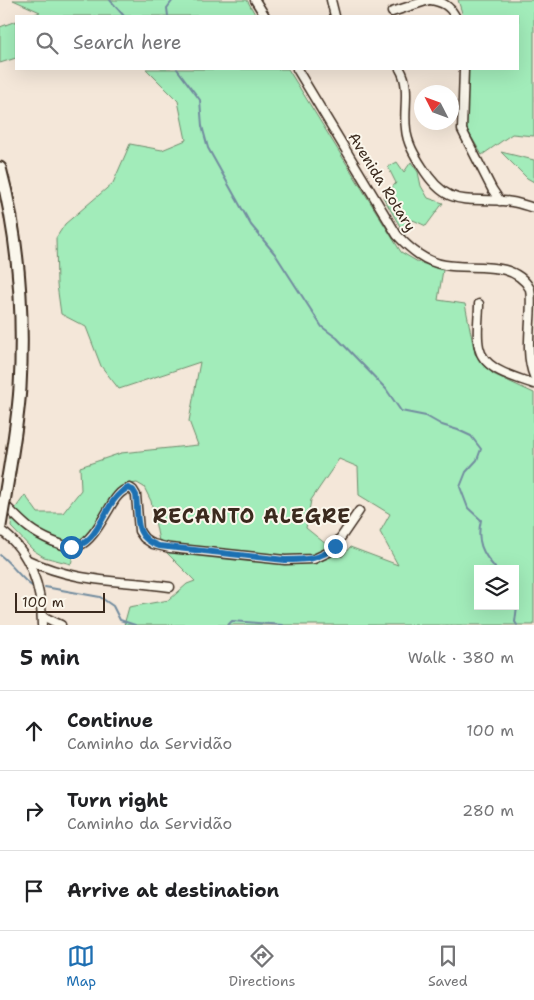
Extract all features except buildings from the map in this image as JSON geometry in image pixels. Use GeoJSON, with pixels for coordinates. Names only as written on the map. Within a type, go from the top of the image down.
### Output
{"type":"FeatureCollection","features":[{"type":"Feature","properties":{"kind":"highway"},"geometry":{"type":"LineString","coordinates":[[0,168],[14,244],[20,310],[20,388],[17,422],[0,526]]}},
{"type":"Feature","properties":{"kind":"street"},"geometry":{"type":"LineString","coordinates":[[255,0],[264,15]]}},
{"type":"Feature","properties":{"kind":"street"},"geometry":{"type":"LineString","coordinates":[[331,0],[335,15]]}},
{"type":"Feature","properties":{"kind":"street"},"geometry":{"type":"LineString","coordinates":[[392,12],[430,0],[440,1],[448,6],[454,15]]}},
{"type":"Feature","properties":{"kind":"street","name":"Avenida Rotary"},"geometry":{"type":"LineString","coordinates":[[298,70],[397,235],[409,248],[426,259],[444,265],[501,269],[514,273],[524,281],[530,290],[533,302],[533,339],[530,358],[534,376]]}},
{"type":"Feature","properties":{"kind":"street"},"geometry":{"type":"LineString","coordinates":[[401,70],[406,86],[406,129],[409,142],[417,159],[434,185],[441,191],[459,199],[513,202],[534,208]]}},
{"type":"Feature","properties":{"kind":"street"},"geometry":{"type":"LineString","coordinates":[[464,70],[462,130],[500,201]]}},
{"type":"Feature","properties":{"kind":"street"},"geometry":{"type":"LineString","coordinates":[[479,304],[478,346],[481,355],[493,367],[534,384]]}},
{"type":"Feature","properties":{"kind":"street"},"geometry":{"type":"LineString","coordinates":[[0,499],[29,528],[65,546],[77,547],[98,528],[120,493],[130,488],[136,495],[139,531],[149,542],[170,548],[285,560],[314,559],[329,552],[359,511]]}},
{"type":"Feature","properties":{"kind":"street"},"geometry":{"type":"LineString","coordinates":[[0,530],[16,544],[28,560],[36,582],[42,625]]}},
{"type":"Feature","properties":{"kind":"street"},"geometry":{"type":"LineString","coordinates":[[28,560],[50,569],[85,578],[170,587]]}},
{"type":"Feature","properties":{"kind":"street"},"geometry":{"type":"LineString","coordinates":[[42,616],[61,625]]}},
{"type":"Feature","properties":{"kind":"green space"},"geometry":{"type":"Polygon","coordinates":[[[13,0],[247,0],[255,15],[32,15],[40,12],[13,0]]]}},
{"type":"Feature","properties":{"kind":"green space"},"geometry":{"type":"Polygon","coordinates":[[[458,0],[534,0],[534,136],[512,134],[482,155],[466,128],[468,70],[519,70],[519,15],[463,15],[458,0]]]}},
{"type":"Feature","properties":{"kind":"green space"},"geometry":{"type":"Polygon","coordinates":[[[15,21],[15,58],[0,63],[0,27],[15,21]]]}},
{"type":"Feature","properties":{"kind":"green space"},"geometry":{"type":"Polygon","coordinates":[[[147,70],[289,70],[401,252],[418,262],[443,270],[438,300],[465,304],[475,354],[493,374],[534,393],[534,625],[124,625],[129,607],[169,600],[187,584],[195,581],[160,546],[151,501],[144,487],[137,483],[125,485],[105,522],[76,545],[71,564],[44,557],[33,550],[11,527],[12,513],[25,495],[38,513],[63,513],[81,490],[80,467],[121,453],[198,445],[189,421],[200,362],[119,389],[101,366],[86,327],[61,314],[57,285],[56,238],[65,224],[113,183],[130,144],[162,150],[186,140],[178,101],[147,70]],[[339,459],[311,500],[306,528],[342,557],[350,547],[398,565],[380,532],[390,514],[359,495],[358,467],[339,459]]]}},
{"type":"Feature","properties":{"kind":"green space"},"geometry":{"type":"Polygon","coordinates":[[[501,152],[534,160],[534,182],[527,178],[501,152]]]}},
{"type":"Feature","properties":{"kind":"green space"},"geometry":{"type":"Polygon","coordinates":[[[397,162],[404,172],[411,162],[418,172],[421,186],[428,198],[443,203],[426,226],[413,220],[405,235],[383,197],[396,183],[388,167],[397,162]]]}},
{"type":"Feature","properties":{"kind":"waterway"},"geometry":{"type":"LineString","coordinates":[[110,0],[123,15]]}},
{"type":"Feature","properties":{"kind":"waterway"},"geometry":{"type":"LineString","coordinates":[[168,15],[167,8],[173,0]]}},
{"type":"Feature","properties":{"kind":"waterway"},"geometry":{"type":"LineString","coordinates":[[178,70],[200,100],[202,126],[208,148],[251,225],[275,254],[322,327],[337,338],[386,389],[401,411],[426,416],[442,425],[471,436],[481,449],[477,460],[466,472],[460,487],[468,508],[481,520],[479,534],[481,546],[493,565]]}},
{"type":"Feature","properties":{"kind":"waterway"},"geometry":{"type":"LineString","coordinates":[[0,555],[32,586]]}},
{"type":"Feature","properties":{"kind":"waterway"},"geometry":{"type":"LineString","coordinates":[[45,587],[100,597],[113,606],[120,620],[135,625]]}},
{"type":"Feature","properties":{"kind":"waterway"},"geometry":{"type":"LineString","coordinates":[[516,610],[515,622],[517,625]]}},
{"type":"Feature","properties":{"kind":"waterway"},"geometry":{"type":"LineString","coordinates":[[228,625],[232,621],[283,625]]}},
{"type":"Feature","properties":{"kind":"district","name":"RECANTO ALEGRE"},"geometry":{"type":"Point","coordinates":[252,516]}},
{"type":"Feature","properties":{"kind":"route"},"geometry":{"type":"LineString","coordinates":[[71,547],[77,547],[82,544],[98,528],[113,502],[120,493],[128,488],[132,488],[136,495],[141,535],[149,542],[159,546],[285,560],[314,559],[329,552],[335,546]]}}]}
